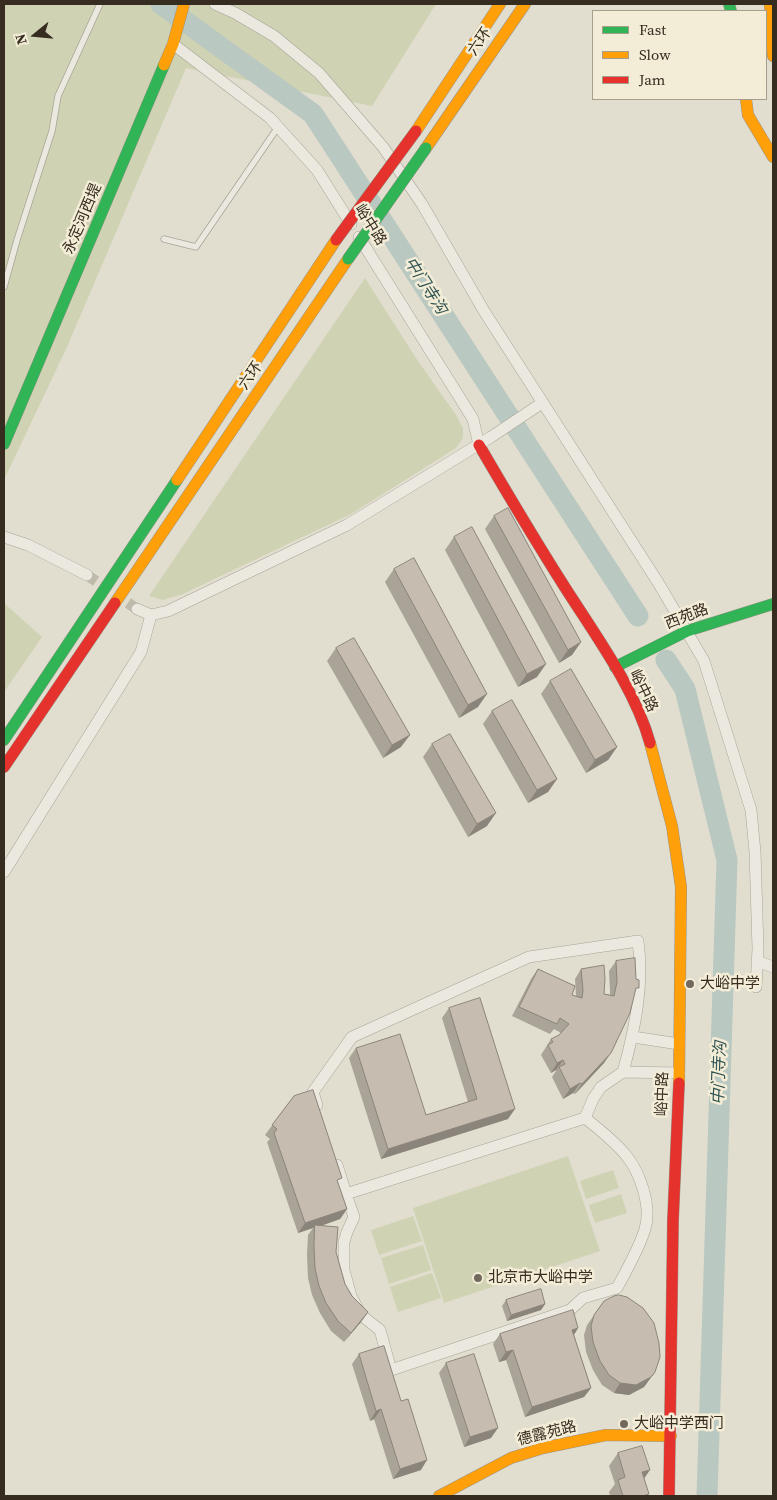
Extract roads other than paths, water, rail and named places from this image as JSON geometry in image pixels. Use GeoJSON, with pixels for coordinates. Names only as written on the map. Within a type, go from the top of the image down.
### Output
{"type":"FeatureCollection","features":[{"type":"Feature","properties":{"kind":"main road","name":"永定河西堤"},"geometry":{"type":"LineString","coordinates":[[4,444],[173,44],[184,4]]}},
{"type":"Feature","properties":{"kind":"main road","name":"六环"},"geometry":{"type":"LineString","coordinates":[[4,740],[336,240],[416,131],[500,4]]}},
{"type":"Feature","properties":{"kind":"main road","name":"六环"},"geometry":{"type":"LineString","coordinates":[[4,767],[348,259],[525,4]]}},
{"type":"Feature","properties":{"kind":"main road"},"geometry":{"type":"LineString","coordinates":[[770,4],[773,56]]}},
{"type":"Feature","properties":{"kind":"main road"},"geometry":{"type":"LineString","coordinates":[[746,100],[748,115],[773,157]]}},
{"type":"Feature","properties":{"kind":"main road","name":"峪中路"},"geometry":{"type":"LineString","coordinates":[[479,445],[542,552],[615,667],[630,695],[647,734],[672,826],[680,887],[682,922],[679,1073],[673,1220],[670,1496]]}},
{"type":"Feature","properties":{"kind":"main road","name":"西苑路"},"geometry":{"type":"LineString","coordinates":[[615,667],[687,631],[773,604]]}},
{"type":"Feature","properties":{"kind":"main road","name":"德露苑路"},"geometry":{"type":"LineString","coordinates":[[440,1496],[511,1458],[543,1448],[606,1435],[671,1436]]}},
{"type":"Feature","properties":{"kind":"street"},"geometry":{"type":"LineString","coordinates":[[215,4],[236,13],[274,36],[320,73],[383,147],[411,188],[542,404],[659,584],[704,661],[751,810],[755,861],[756,987]]}},
{"type":"Feature","properties":{"kind":"street","name":"峪中路"},"geometry":{"type":"LineString","coordinates":[[173,44],[270,118],[317,170],[473,419],[479,445]]}},
{"type":"Feature","properties":{"kind":"street"},"geometry":{"type":"LineString","coordinates":[[137,609],[150,616],[168,610],[347,525],[492,437],[542,404]]}},
{"type":"Feature","properties":{"kind":"street"},"geometry":{"type":"LineString","coordinates":[[4,537],[28,545],[87,575]]}},
{"type":"Feature","properties":{"kind":"street"},"geometry":{"type":"LineString","coordinates":[[4,872],[141,652],[150,616]]}},
{"type":"Feature","properties":{"kind":"street"},"geometry":{"type":"LineString","coordinates":[[322,1120],[313,1092],[352,1037],[529,957],[638,941],[639,997],[633,1037],[624,1072]]}},
{"type":"Feature","properties":{"kind":"street"},"geometry":{"type":"LineString","coordinates":[[757,961],[773,967]]}},
{"type":"Feature","properties":{"kind":"street"},"geometry":{"type":"LineString","coordinates":[[633,1037],[679,1044]]}},
{"type":"Feature","properties":{"kind":"street"},"geometry":{"type":"LineString","coordinates":[[346,1194],[585,1118],[593,1099],[601,1087],[624,1072],[679,1073]]}},
{"type":"Feature","properties":{"kind":"street"},"geometry":{"type":"LineString","coordinates":[[334,1157],[354,1217],[344,1242],[344,1270],[351,1296],[361,1315],[380,1330],[392,1370],[570,1310],[583,1298],[617,1288],[645,1228],[648,1209],[643,1190],[626,1155],[606,1134],[585,1118]]}},
{"type":"Feature","properties":{"kind":"lane"},"geometry":{"type":"LineString","coordinates":[[4,287],[16,240],[52,131],[58,96],[100,4]]}},
{"type":"Feature","properties":{"kind":"lane"},"geometry":{"type":"LineString","coordinates":[[164,239],[196,247],[278,127]]}},
{"type":"Feature","properties":{"kind":"waterway","name":"中门寺沟"},"geometry":{"type":"LineString","coordinates":[[161,4],[313,114],[638,616]]}},
{"type":"Feature","properties":{"kind":"waterway","name":"中门寺沟"},"geometry":{"type":"LineString","coordinates":[[666,660],[685,689],[727,860],[707,1496]]}},
{"type":"Feature","properties":{"kind":"tunnel"},"geometry":{"type":"LineString","coordinates":[[87,575],[137,609]]}},
{"type":"Feature","properties":{"kind":"place","name":"大峪中学"},"geometry":{"type":"Point","coordinates":[690,984]}},
{"type":"Feature","properties":{"kind":"place","name":"北京市大峪中学"},"geometry":{"type":"Point","coordinates":[478,1278]}},
{"type":"Feature","properties":{"kind":"place","name":"大峪中学西门"},"geometry":{"type":"Point","coordinates":[624,1424]}}]}
